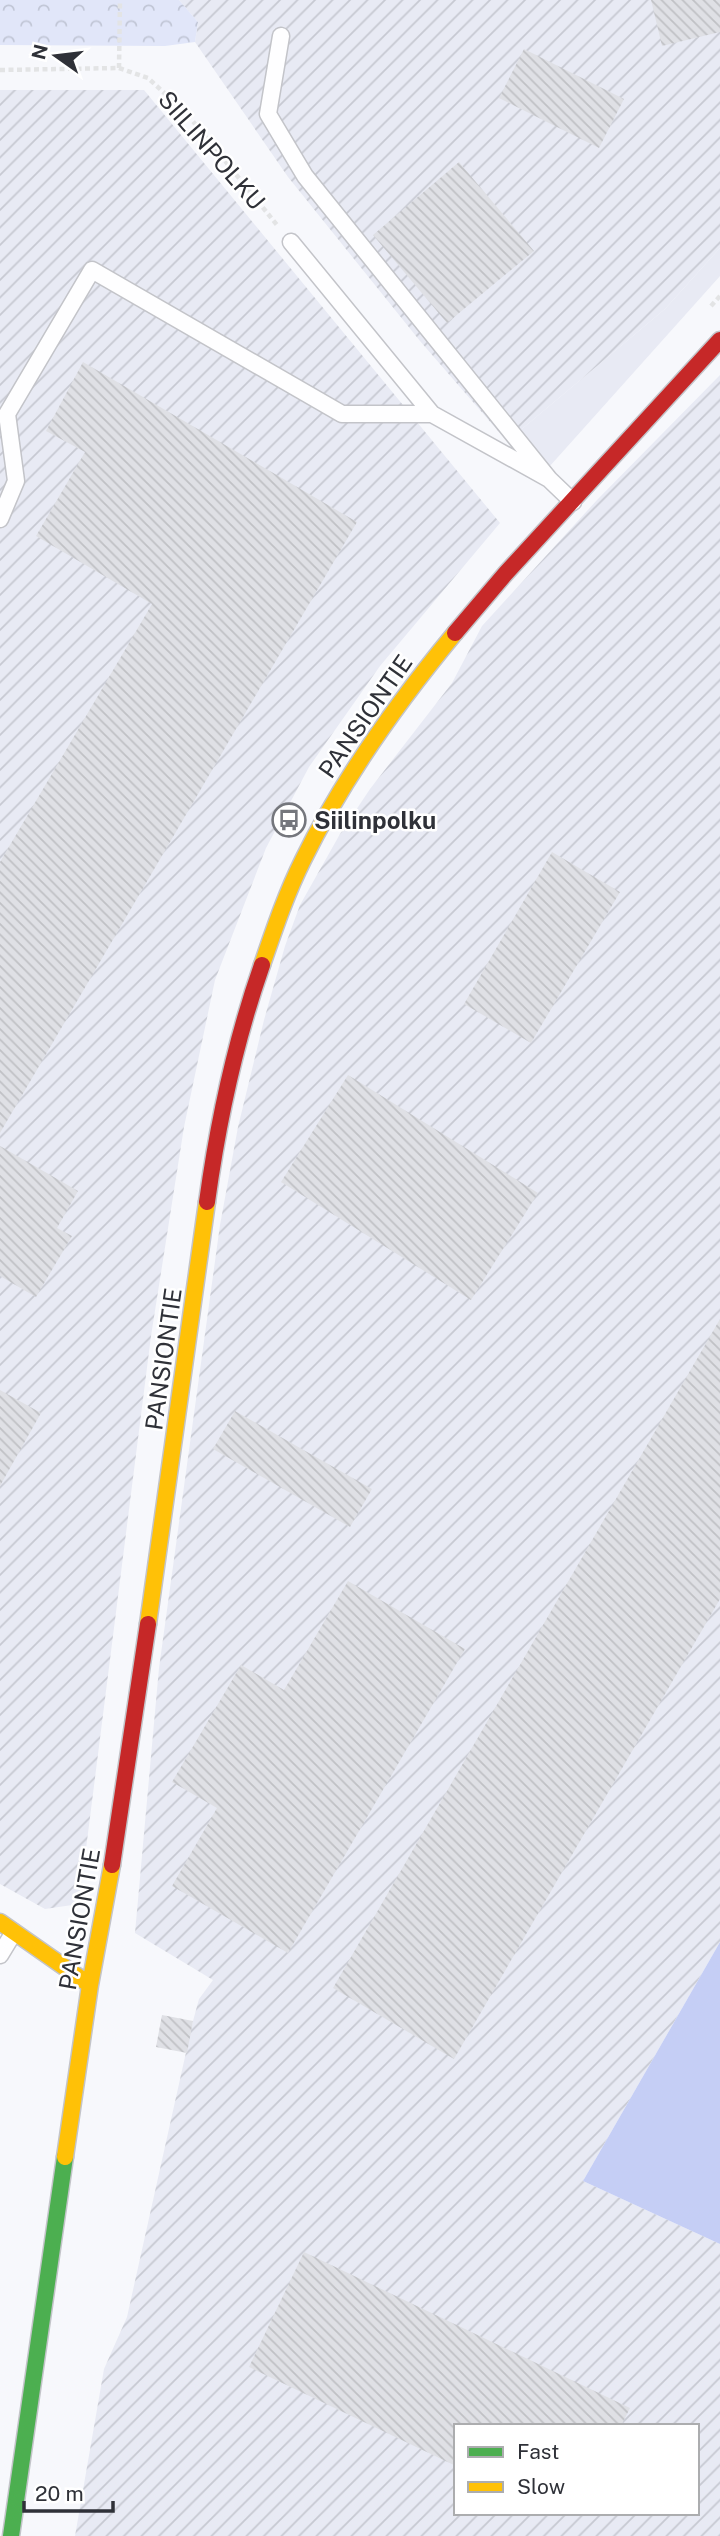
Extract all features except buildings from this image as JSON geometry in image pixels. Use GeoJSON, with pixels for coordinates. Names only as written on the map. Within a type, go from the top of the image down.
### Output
{"type":"FeatureCollection","features":[{"type":"Feature","properties":{"kind":"street","name":"PANSIONTIE"},"geometry":{"type":"LineString","coordinates":[[10,2536],[90,1985],[122,1807],[208,1194],[232,1066],[263,961],[302,861],[339,791],[412,685],[506,573],[720,341]]}},
{"type":"Feature","properties":{"kind":"street"},"geometry":{"type":"LineString","coordinates":[[7,1927],[90,1985]]}},
{"type":"Feature","properties":{"kind":"lane"},"geometry":{"type":"LineString","coordinates":[[281,36],[268,114],[304,176],[549,479],[573,502]]}},
{"type":"Feature","properties":{"kind":"lane"},"geometry":{"type":"LineString","coordinates":[[291,242],[432,414],[549,479]]}},
{"type":"Feature","properties":{"kind":"lane"},"geometry":{"type":"LineString","coordinates":[[0,519],[16,481],[7,414],[92,271],[342,414],[432,414]]}},
{"type":"Feature","properties":{"kind":"lane"},"geometry":{"type":"LineString","coordinates":[[0,1955],[7,1927]]}},
{"type":"Feature","properties":{"kind":"path"},"geometry":{"type":"LineString","coordinates":[[119,68],[120,0]]}},
{"type":"Feature","properties":{"kind":"path","name":"SIILINPOLKU"},"geometry":{"type":"LineString","coordinates":[[0,70],[119,68],[148,78],[187,114],[291,242]]}},
{"type":"Feature","properties":{"kind":"path"},"geometry":{"type":"LineString","coordinates":[[710,306],[720,296]]}},
{"type":"Feature","properties":{"kind":"shaded area"},"geometry":{"type":"Polygon","coordinates":[[[179,0],[720,0],[720,248],[665,309],[510,439],[499,432],[420,341],[288,177],[195,42],[198,22],[179,0]]]}},
{"type":"Feature","properties":{"kind":"shaded area"},"geometry":{"type":"Polygon","coordinates":[[[0,90],[144,90],[500,523],[380,666],[309,767],[266,848],[215,980],[184,1127],[151,1336],[79,1904],[45,1909],[0,1884],[0,90]]]}},
{"type":"Feature","properties":{"kind":"shaded area"},"geometry":{"type":"Polygon","coordinates":[[[720,248],[720,276],[549,467],[510,439],[665,309],[720,248]]]}},
{"type":"Feature","properties":{"kind":"shaded area"},"geometry":{"type":"Polygon","coordinates":[[[720,375],[720,1942],[583,2181],[720,2244],[720,2536],[75,2536],[104,2369],[127,2317],[199,1999],[213,1980],[135,1933],[159,1668],[220,1225],[238,1127],[264,1020],[300,905],[340,834],[370,789],[452,683],[482,626],[597,500],[720,375]]]}},
{"type":"Feature","properties":{"kind":"green space"},"geometry":{"type":"Polygon","coordinates":[[[0,0],[179,0],[198,22],[195,42],[165,46],[0,45],[0,0]]]}},
{"type":"Feature","properties":{"kind":"water"},"geometry":{"type":"Polygon","coordinates":[[[720,1942],[720,2244],[583,2181],[720,1942]]]}},
{"type":"Feature","properties":{"kind":"traffic: fast"},"geometry":{"type":"LineString","coordinates":[[11,2536],[65,2157]]}},
{"type":"Feature","properties":{"kind":"traffic: slow"},"geometry":{"type":"LineString","coordinates":[[262,965],[297,873],[335,800],[412,686],[455,633]]}},
{"type":"Feature","properties":{"kind":"traffic: slow"},"geometry":{"type":"LineString","coordinates":[[148,1624],[207,1202]]}},
{"type":"Feature","properties":{"kind":"traffic: slow"},"geometry":{"type":"LineString","coordinates":[[65,2157],[90,1985],[112,1865]]}},
{"type":"Feature","properties":{"kind":"traffic: slow"},"geometry":{"type":"LineString","coordinates":[[0,1922],[90,1985]]}},
{"type":"Feature","properties":{"kind":"traffic: jam"},"geometry":{"type":"LineString","coordinates":[[455,633],[506,573],[720,340]]}},
{"type":"Feature","properties":{"kind":"traffic: jam"},"geometry":{"type":"LineString","coordinates":[[207,1202],[229,1082],[262,965]]}},
{"type":"Feature","properties":{"kind":"traffic: jam"},"geometry":{"type":"LineString","coordinates":[[112,1865],[148,1624]]}},
{"type":"Feature","properties":{"kind":"place","name":"Siilinpolku"},"geometry":{"type":"Point","coordinates":[289,820]}}]}
